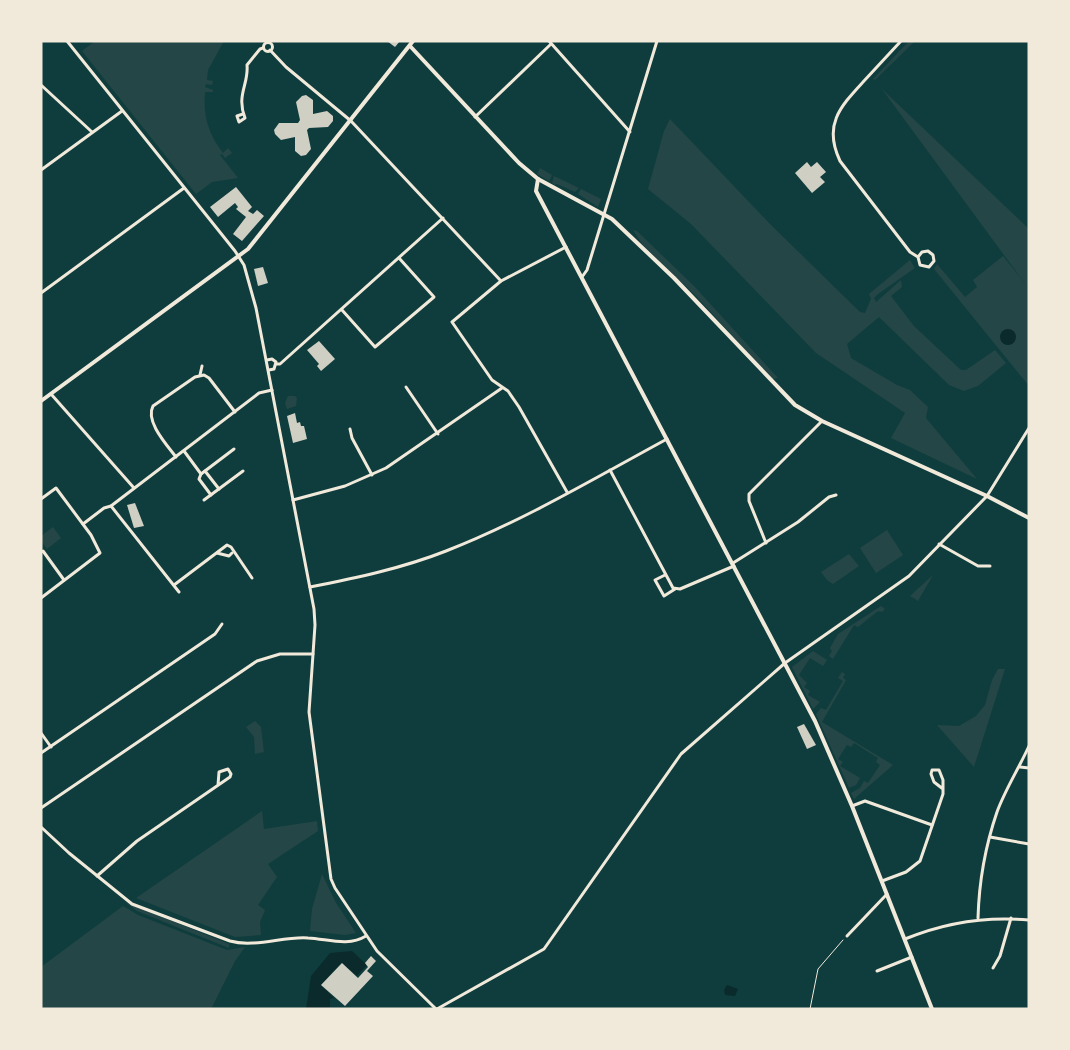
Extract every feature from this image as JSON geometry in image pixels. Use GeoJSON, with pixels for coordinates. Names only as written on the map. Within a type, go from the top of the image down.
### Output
{"type":"FeatureCollection","features":[{"type":"Feature","properties":{"kind":"street"},"geometry":{"type":"LineString","coordinates":[[67,41],[240,256],[253,297],[267,360],[315,618],[309,712],[330,872],[335,888],[380,955],[437,1009],[544,950],[681,754],[785,663],[910,576],[987,496],[1029,428]]}},
{"type":"Feature","properties":{"kind":"street"},"geometry":{"type":"LineString","coordinates":[[41,401],[240,256],[267,227],[414,41]]}},
{"type":"Feature","properties":{"kind":"street"},"geometry":{"type":"LineString","coordinates":[[582,277],[587,270],[605,214],[657,41]]}},
{"type":"Feature","properties":{"kind":"street"},"geometry":{"type":"LineString","coordinates":[[900,41],[842,105],[835,119],[833,140],[836,154],[845,170],[910,252],[918,257],[919,263],[925,268],[931,266],[934,261],[933,254],[928,251],[922,252],[918,257]]}},
{"type":"Feature","properties":{"kind":"street"},"geometry":{"type":"LineString","coordinates":[[243,114],[242,91],[248,72],[247,65],[263,48],[265,43],[270,42],[272,46],[270,50]]}},
{"type":"Feature","properties":{"kind":"street"},"geometry":{"type":"LineString","coordinates":[[475,117],[550,42],[631,132]]}},
{"type":"Feature","properties":{"kind":"street"},"geometry":{"type":"LineString","coordinates":[[410,46],[519,163],[538,179],[605,214],[674,278],[787,398],[822,422],[987,496],[1029,518]]}},
{"type":"Feature","properties":{"kind":"street"},"geometry":{"type":"LineString","coordinates":[[263,48],[266,51],[270,50],[286,67],[351,121],[501,281]]}},
{"type":"Feature","properties":{"kind":"street"},"geometry":{"type":"LineString","coordinates":[[41,85],[92,132]]}},
{"type":"Feature","properties":{"kind":"street"},"geometry":{"type":"LineString","coordinates":[[41,170],[122,111]]}},
{"type":"Feature","properties":{"kind":"street"},"geometry":{"type":"LineString","coordinates":[[538,179],[536,191],[734,564],[814,721],[852,806],[932,1009]]}},
{"type":"Feature","properties":{"kind":"street"},"geometry":{"type":"LineString","coordinates":[[41,293],[184,188]]}},
{"type":"Feature","properties":{"kind":"street"},"geometry":{"type":"LineString","coordinates":[[269,370],[274,368],[276,364],[280,364],[342,310],[443,218]]}},
{"type":"Feature","properties":{"kind":"street"},"geometry":{"type":"LineString","coordinates":[[566,247],[501,281],[452,322],[492,380],[508,391],[532,428],[567,492]]}},
{"type":"Feature","properties":{"kind":"street"},"geometry":{"type":"LineString","coordinates":[[342,310],[376,347],[434,297],[399,258]]}},
{"type":"Feature","properties":{"kind":"street"},"geometry":{"type":"LineString","coordinates":[[267,360],[275,360],[276,364]]}},
{"type":"Feature","properties":{"kind":"street"},"geometry":{"type":"LineString","coordinates":[[176,457],[162,438],[151,417],[150,411],[153,406],[200,375],[202,366]]}},
{"type":"Feature","properties":{"kind":"street"},"geometry":{"type":"LineString","coordinates":[[200,375],[209,378],[235,412]]}},
{"type":"Feature","properties":{"kind":"street"},"geometry":{"type":"LineString","coordinates":[[406,387],[438,434]]}},
{"type":"Feature","properties":{"kind":"street"},"geometry":{"type":"LineString","coordinates":[[294,500],[345,486],[372,475],[438,434],[502,388]]}},
{"type":"Feature","properties":{"kind":"street"},"geometry":{"type":"LineString","coordinates":[[83,524],[104,508],[111,506],[259,393],[272,390]]}},
{"type":"Feature","properties":{"kind":"street"},"geometry":{"type":"LineString","coordinates":[[51,394],[134,488]]}},
{"type":"Feature","properties":{"kind":"street"},"geometry":{"type":"LineString","coordinates":[[766,543],[748,494],[822,422]]}},
{"type":"Feature","properties":{"kind":"street"},"geometry":{"type":"LineString","coordinates":[[350,430],[352,438],[372,475]]}},
{"type":"Feature","properties":{"kind":"street"},"geometry":{"type":"LineString","coordinates":[[310,586],[373,574],[445,552],[489,533],[667,439]]}},
{"type":"Feature","properties":{"kind":"street"},"geometry":{"type":"LineString","coordinates":[[211,495],[199,479],[203,473],[234,449]]}},
{"type":"Feature","properties":{"kind":"street"},"geometry":{"type":"LineString","coordinates":[[184,451],[219,489]]}},
{"type":"Feature","properties":{"kind":"street"},"geometry":{"type":"LineString","coordinates":[[610,470],[674,589]]}},
{"type":"Feature","properties":{"kind":"street"},"geometry":{"type":"LineString","coordinates":[[204,500],[243,471]]}},
{"type":"Feature","properties":{"kind":"street"},"geometry":{"type":"LineString","coordinates":[[41,499],[56,488],[83,524],[100,553],[41,598]]}},
{"type":"Feature","properties":{"kind":"street"},"geometry":{"type":"LineString","coordinates":[[665,575],[655,580],[664,596],[674,589],[680,589],[734,564],[798,522],[828,497],[836,495]]}},
{"type":"Feature","properties":{"kind":"street"},"geometry":{"type":"LineString","coordinates":[[111,506],[179,592]]}},
{"type":"Feature","properties":{"kind":"street"},"geometry":{"type":"LineString","coordinates":[[939,544],[978,566],[990,566]]}},
{"type":"Feature","properties":{"kind":"street"},"geometry":{"type":"LineString","coordinates":[[174,585],[227,545],[231,547],[232,553],[252,578]]}},
{"type":"Feature","properties":{"kind":"street"},"geometry":{"type":"LineString","coordinates":[[41,552],[43,551],[64,580]]}},
{"type":"Feature","properties":{"kind":"street"},"geometry":{"type":"LineString","coordinates":[[217,553],[228,556],[232,553]]}},
{"type":"Feature","properties":{"kind":"street"},"geometry":{"type":"LineString","coordinates":[[41,753],[215,634],[222,624]]}},
{"type":"Feature","properties":{"kind":"street"},"geometry":{"type":"LineString","coordinates":[[41,808],[257,661],[280,654],[313,654]]}},
{"type":"Feature","properties":{"kind":"street"},"geometry":{"type":"LineString","coordinates":[[41,733],[51,746]]}},
{"type":"Feature","properties":{"kind":"street"},"geometry":{"type":"LineString","coordinates":[[978,918],[981,875],[997,811],[1029,746]]}},
{"type":"Feature","properties":{"kind":"street"},"geometry":{"type":"LineString","coordinates":[[1020,767],[1029,768]]}},
{"type":"Feature","properties":{"kind":"street"},"geometry":{"type":"LineString","coordinates":[[97,876],[137,841],[218,785],[231,775],[228,768],[219,772],[218,785]]}},
{"type":"Feature","properties":{"kind":"street"},"geometry":{"type":"LineString","coordinates":[[882,881],[917,864],[943,789],[943,780],[939,770],[932,770],[931,774],[934,782],[943,789]]}},
{"type":"Feature","properties":{"kind":"street"},"geometry":{"type":"LineString","coordinates":[[862,795],[865,801]]}},
{"type":"Feature","properties":{"kind":"street"},"geometry":{"type":"LineString","coordinates":[[852,806],[865,801],[932,825]]}},
{"type":"Feature","properties":{"kind":"street"},"geometry":{"type":"LineString","coordinates":[[41,827],[132,904],[234,942],[307,937],[347,942],[366,936]]}},
{"type":"Feature","properties":{"kind":"street"},"geometry":{"type":"LineString","coordinates":[[990,837],[1029,844]]}},
{"type":"Feature","properties":{"kind":"street"},"geometry":{"type":"LineString","coordinates":[[847,936],[887,894]]}},
{"type":"Feature","properties":{"kind":"street"},"geometry":{"type":"LineString","coordinates":[[905,938],[937,926],[978,918],[1029,920]]}},
{"type":"Feature","properties":{"kind":"street"},"geometry":{"type":"LineString","coordinates":[[993,968],[1000,956],[1011,918]]}},
{"type":"Feature","properties":{"kind":"street"},"geometry":{"type":"LineString","coordinates":[[877,971],[912,957]]}},
{"type":"Feature","properties":{"kind":"path"},"geometry":{"type":"LineString","coordinates":[[810,1009],[821,964],[847,936]]}},
{"type":"Feature","properties":{"kind":"shaded area"},"geometry":{"type":"Polygon","coordinates":[[[95,41],[224,41],[208,70],[207,80],[213,81],[212,85],[206,84],[205,87],[213,90],[213,92],[205,92],[205,109],[210,131],[218,146],[223,153],[228,148],[232,153],[225,158],[222,154],[220,155],[238,178],[212,182],[196,194],[82,51],[95,41]]]}},
{"type":"Feature","properties":{"kind":"shaded area"},"geometry":{"type":"Polygon","coordinates":[[[909,41],[915,41],[875,80],[873,79],[909,41]]]}},
{"type":"Feature","properties":{"kind":"shaded area"},"geometry":{"type":"Polygon","coordinates":[[[882,89],[1029,229],[1029,287],[1026,285],[882,89]]]}},
{"type":"Feature","properties":{"kind":"shaded area"},"geometry":{"type":"Polygon","coordinates":[[[670,119],[770,224],[860,312],[865,313],[871,299],[869,294],[910,260],[915,268],[878,294],[874,298],[876,302],[901,280],[902,287],[891,296],[914,326],[961,370],[966,370],[995,350],[1006,363],[978,386],[964,391],[949,385],[879,317],[847,344],[851,358],[897,385],[910,390],[928,407],[926,418],[977,479],[891,438],[905,413],[816,353],[691,224],[648,189],[664,131],[670,119]]]}},
{"type":"Feature","properties":{"kind":"shaded area"},"geometry":{"type":"Polygon","coordinates":[[[540,168],[552,175],[549,181],[537,174],[540,168]]]}},
{"type":"Feature","properties":{"kind":"shaded area"},"geometry":{"type":"Polygon","coordinates":[[[554,176],[579,188],[575,192],[557,184],[555,185],[552,183],[554,176]]]}},
{"type":"Feature","properties":{"kind":"shaded area"},"geometry":{"type":"Polygon","coordinates":[[[581,189],[601,199],[598,207],[578,194],[581,189]]]}},
{"type":"Feature","properties":{"kind":"shaded area"},"geometry":{"type":"Polygon","coordinates":[[[633,230],[637,231],[694,286],[778,378],[772,379],[697,297],[642,244],[633,230]]]}},
{"type":"Feature","properties":{"kind":"shaded area"},"geometry":{"type":"Polygon","coordinates":[[[1003,256],[1029,288],[1029,386],[934,269],[937,264],[965,297],[977,287],[973,280],[1003,256]]]}},
{"type":"Feature","properties":{"kind":"shaded area"},"geometry":{"type":"Polygon","coordinates":[[[1005,329],[1011,329],[1016,334],[1014,343],[1005,345],[1000,340],[1000,334],[1005,329]]]}},
{"type":"Feature","properties":{"kind":"shaded area"},"geometry":{"type":"Polygon","coordinates":[[[288,396],[295,396],[297,398],[296,406],[287,409],[285,403],[288,396]]]}},
{"type":"Feature","properties":{"kind":"shaded area"},"geometry":{"type":"Polygon","coordinates":[[[53,527],[61,538],[47,549],[41,541],[41,536],[53,527]]]}},
{"type":"Feature","properties":{"kind":"shaded area"},"geometry":{"type":"Polygon","coordinates":[[[887,530],[903,555],[876,573],[860,548],[887,530]]]}},
{"type":"Feature","properties":{"kind":"shaded area"},"geometry":{"type":"Polygon","coordinates":[[[849,554],[859,566],[833,584],[827,580],[821,572],[849,554]]]}},
{"type":"Feature","properties":{"kind":"shaded area"},"geometry":{"type":"Polygon","coordinates":[[[933,575],[918,601],[910,596],[933,575]]]}},
{"type":"Feature","properties":{"kind":"shaded area"},"geometry":{"type":"Polygon","coordinates":[[[881,606],[885,609],[882,612],[878,611],[858,627],[854,625],[833,659],[829,656],[832,651],[830,648],[838,634],[881,606]]]}},
{"type":"Feature","properties":{"kind":"shaded area"},"geometry":{"type":"Polygon","coordinates":[[[813,651],[827,660],[823,666],[810,658],[799,675],[807,683],[804,687],[810,691],[808,695],[820,702],[813,709],[792,667],[813,651]]]}},
{"type":"Feature","properties":{"kind":"shaded area"},"geometry":{"type":"Polygon","coordinates":[[[998,669],[1005,669],[974,767],[937,725],[959,726],[976,716],[985,705],[992,680],[998,669]]]}},
{"type":"Feature","properties":{"kind":"shaded area"},"geometry":{"type":"Polygon","coordinates":[[[842,672],[845,674],[843,678],[846,680],[822,722],[893,765],[854,799],[851,793],[860,788],[864,781],[868,783],[880,765],[876,762],[878,758],[854,743],[851,747],[847,745],[838,759],[843,762],[840,766],[860,778],[856,785],[849,788],[816,714],[821,708],[826,710],[843,681],[838,678],[842,672]]]}},
{"type":"Feature","properties":{"kind":"shaded area"},"geometry":{"type":"Polygon","coordinates":[[[255,721],[261,727],[264,752],[255,754],[254,737],[246,727],[255,721]]]}},
{"type":"Feature","properties":{"kind":"shaded area"},"geometry":{"type":"Polygon","coordinates":[[[262,811],[264,829],[317,821],[318,831],[268,864],[277,877],[258,905],[265,910],[260,922],[261,935],[235,937],[136,898],[262,811]]]}},
{"type":"Feature","properties":{"kind":"shaded area"},"geometry":{"type":"Polygon","coordinates":[[[322,874],[336,903],[356,933],[345,935],[310,931],[312,909],[322,874]]]}},
{"type":"Feature","properties":{"kind":"shaded area"},"geometry":{"type":"Polygon","coordinates":[[[126,902],[229,944],[229,948],[137,911],[126,902]]]}},
{"type":"Feature","properties":{"kind":"shaded area"},"geometry":{"type":"Polygon","coordinates":[[[123,906],[138,915],[227,950],[245,947],[235,961],[211,1009],[41,1009],[41,967],[123,906]]]}},
{"type":"Feature","properties":{"kind":"shaded area"},"geometry":{"type":"Polygon","coordinates":[[[352,951],[367,965],[357,976],[341,963],[321,985],[334,998],[330,999],[330,1009],[306,1009],[311,976],[330,953],[352,951]]]}},
{"type":"Feature","properties":{"kind":"shaded area"},"geometry":{"type":"Polygon","coordinates":[[[727,985],[738,989],[735,996],[725,995],[724,990],[727,985]]]}},
{"type":"Feature","properties":{"kind":"building"},"geometry":{"type":"Polygon","coordinates":[[[387,41],[400,41],[395,47],[387,41]]]}},
{"type":"Feature","properties":{"kind":"building"},"geometry":{"type":"Polygon","coordinates":[[[306,95],[313,100],[313,114],[327,111],[333,116],[333,121],[328,127],[309,128],[307,130],[311,149],[306,155],[301,156],[295,151],[295,137],[281,140],[274,130],[279,123],[298,123],[300,120],[296,102],[306,95]]]}},
{"type":"Feature","properties":{"kind":"building"},"geometry":{"type":"Polygon","coordinates":[[[807,162],[811,167],[817,162],[826,172],[820,177],[825,182],[812,193],[795,173],[807,162]]]}},
{"type":"Feature","properties":{"kind":"building"},"geometry":{"type":"Polygon","coordinates":[[[236,187],[252,207],[248,211],[253,214],[257,210],[264,216],[242,241],[233,234],[246,217],[236,209],[238,207],[235,203],[218,217],[210,207],[236,187]]]}},
{"type":"Feature","properties":{"kind":"building"},"geometry":{"type":"Polygon","coordinates":[[[263,267],[268,283],[258,286],[254,269],[263,267]]]}},
{"type":"Feature","properties":{"kind":"building"},"geometry":{"type":"Polygon","coordinates":[[[319,341],[335,359],[321,371],[317,366],[319,364],[307,350],[319,341]]]}},
{"type":"Feature","properties":{"kind":"building"},"geometry":{"type":"Polygon","coordinates":[[[295,413],[297,423],[300,422],[301,426],[304,426],[307,439],[293,443],[287,416],[295,413]]]}},
{"type":"Feature","properties":{"kind":"building"},"geometry":{"type":"Polygon","coordinates":[[[135,503],[144,526],[134,528],[127,505],[135,503]]]}},
{"type":"Feature","properties":{"kind":"building"},"geometry":{"type":"Polygon","coordinates":[[[804,724],[816,745],[807,749],[797,727],[804,724]]]}},
{"type":"Feature","properties":{"kind":"building"},"geometry":{"type":"Polygon","coordinates":[[[371,956],[376,961],[367,971],[373,976],[345,1006],[321,985],[342,963],[358,978],[368,967],[365,963],[371,956]]]}}]}
